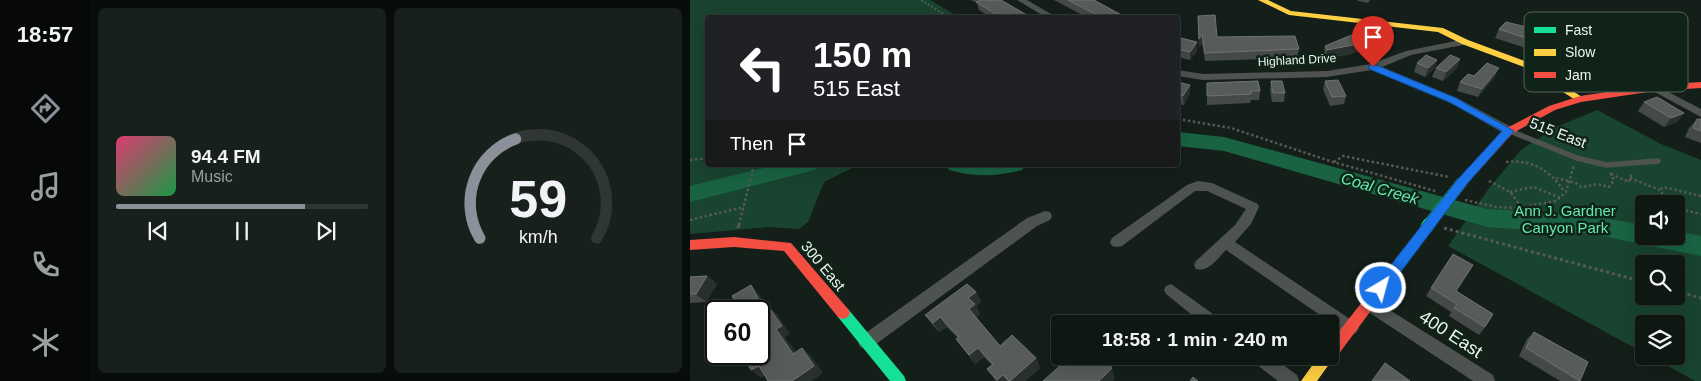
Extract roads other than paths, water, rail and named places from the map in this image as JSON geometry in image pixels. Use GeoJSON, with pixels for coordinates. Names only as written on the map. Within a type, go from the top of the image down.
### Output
{"type":"FeatureCollection","features":[{"type":"Feature","properties":{"kind":"street"},"geometry":{"type":"LineString","coordinates":[[1022,0],[1049,15]]}},
{"type":"Feature","properties":{"kind":"street"},"geometry":{"type":"LineString","coordinates":[[1262,0],[1289,13],[1440,30],[1465,42],[1524,63]]}},
{"type":"Feature","properties":{"kind":"street","name":"Highland Drive"},"geometry":{"type":"LineString","coordinates":[[1180,73],[1203,77],[1327,74],[1373,67],[1409,53],[1465,42]]}},
{"type":"Feature","properties":{"kind":"street","name":"515 East"},"geometry":{"type":"LineString","coordinates":[[1373,67],[1453,100],[1509,131]]}},
{"type":"Feature","properties":{"kind":"street"},"geometry":{"type":"LineString","coordinates":[[1688,87],[1701,86]]}},
{"type":"Feature","properties":{"kind":"street"},"geometry":{"type":"LineString","coordinates":[[1569,92],[1580,99]]}},
{"type":"Feature","properties":{"kind":"street"},"geometry":{"type":"LineString","coordinates":[[1339,343],[1463,181],[1509,131],[1552,108],[1580,99],[1628,92]]}},
{"type":"Feature","properties":{"kind":"street"},"geometry":{"type":"LineString","coordinates":[[1662,92],[1701,114]]}},
{"type":"Feature","properties":{"kind":"street"},"geometry":{"type":"LineString","coordinates":[[1117,242],[1191,188],[1208,186],[1253,207],[1253,211],[1248,220],[1201,265]]}},
{"type":"Feature","properties":{"kind":"street"},"geometry":{"type":"LineString","coordinates":[[866,342],[1032,222],[1044,216]]}},
{"type":"Feature","properties":{"kind":"street","name":"300 East"},"geometry":{"type":"LineString","coordinates":[[690,245],[734,242],[787,246],[899,381]]}},
{"type":"Feature","properties":{"kind":"street"},"geometry":{"type":"LineString","coordinates":[[1225,242],[1351,328]]}},
{"type":"Feature","properties":{"kind":"street"},"geometry":{"type":"LineString","coordinates":[[1170,290],[1203,315]]}},
{"type":"Feature","properties":{"kind":"street","name":"400 East"},"geometry":{"type":"LineString","coordinates":[[1369,304],[1486,381]]}},
{"type":"Feature","properties":{"kind":"street"},"geometry":{"type":"LineString","coordinates":[[1270,365],[1291,381]]}},
{"type":"Feature","properties":{"kind":"street"},"geometry":{"type":"LineString","coordinates":[[1308,381],[1321,365]]}},
{"type":"Feature","properties":{"kind":"lane","name":"515 East"},"geometry":{"type":"LineString","coordinates":[[1509,131],[1577,158],[1613,164],[1658,161]]}},
{"type":"Feature","properties":{"kind":"waterway","name":"Coal Creek"},"geometry":{"type":"LineString","coordinates":[[1180,139],[1224,144],[1487,218],[1592,225],[1635,233]]}},
{"type":"Feature","properties":{"kind":"waterway","name":"Coal Creek"},"geometry":{"type":"LineString","coordinates":[[690,194],[799,167]]}},
{"type":"Feature","properties":{"kind":"waterway","name":"Coal Creek"},"geometry":{"type":"LineString","coordinates":[[970,167],[982,169],[998,167]]}},
{"type":"Feature","properties":{"kind":"waterway","name":"Coal Creek"},"geometry":{"type":"LineString","coordinates":[[1685,243],[1701,246]]}},
{"type":"Feature","properties":{"kind":"park label","name":"Ann J. Gardner Canyon Park"},"geometry":{"type":"Point","coordinates":[1565,220]}}]}
